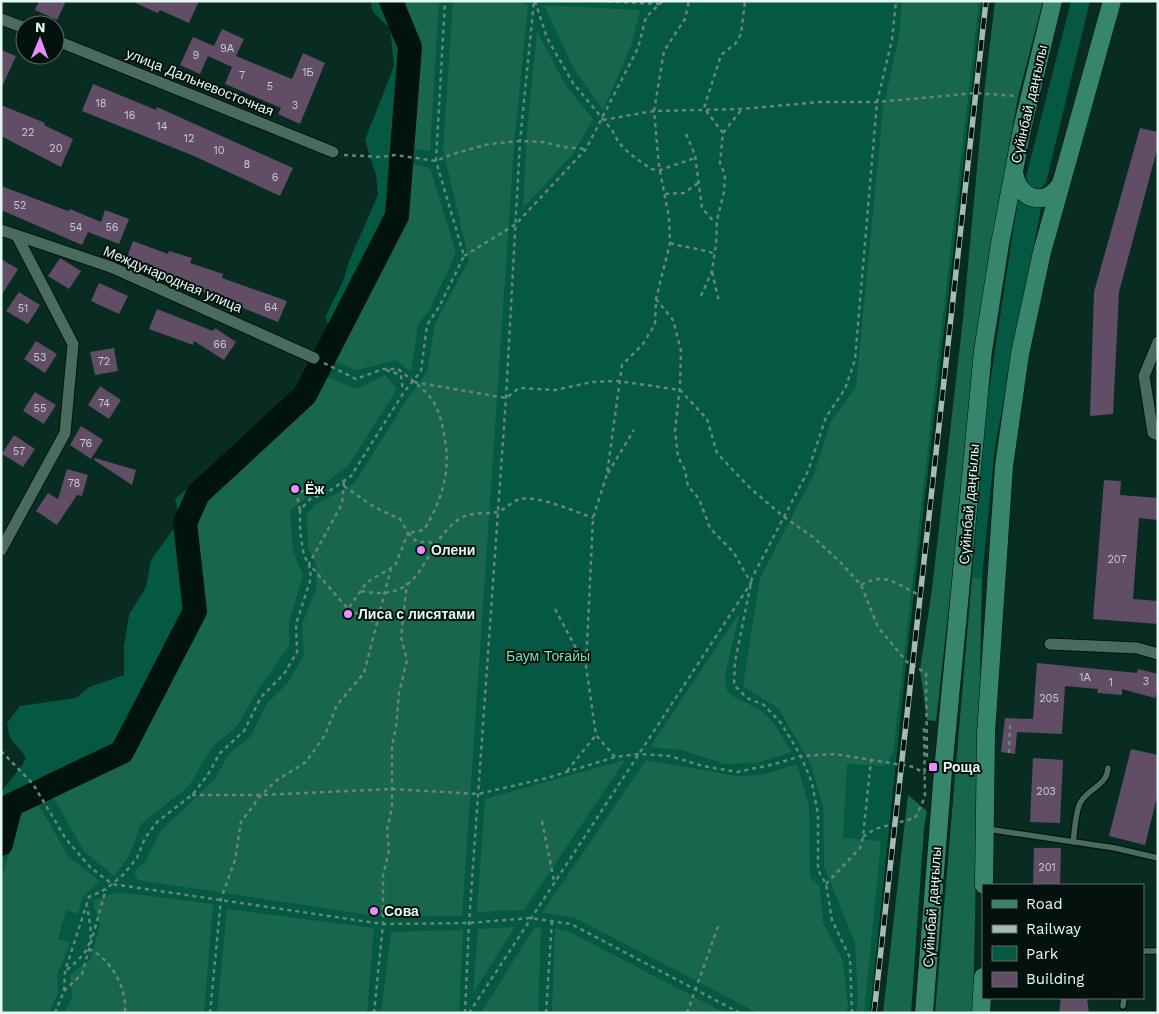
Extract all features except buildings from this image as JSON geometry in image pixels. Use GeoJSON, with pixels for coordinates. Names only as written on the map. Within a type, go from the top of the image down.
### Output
{"type":"FeatureCollection","features":[{"type":"Feature","properties":{"kind":"main road","name":"Сүйінбай даңғылы"},"geometry":{"type":"LineString","coordinates":[[924,1013],[944,750],[983,351],[1014,171],[1053,1]]}},
{"type":"Feature","properties":{"kind":"main road"},"geometry":{"type":"LineString","coordinates":[[984,884],[986,733],[1004,466],[1020,354],[1042,252],[1112,1]]}},
{"type":"Feature","properties":{"kind":"main road"},"geometry":{"type":"LineString","coordinates":[[1014,171],[1016,183],[1023,193],[1033,198],[1046,198],[1056,192],[1062,182]]}},
{"type":"Feature","properties":{"kind":"main road"},"geometry":{"type":"LineString","coordinates":[[981,1013],[982,995]]}},
{"type":"Feature","properties":{"kind":"street"},"geometry":{"type":"LineString","coordinates":[[1,19],[15,24]]}},
{"type":"Feature","properties":{"kind":"street","name":"улица Дальневосточная"},"geometry":{"type":"LineString","coordinates":[[65,44],[333,152]]}},
{"type":"Feature","properties":{"kind":"street","name":"Международная улица"},"geometry":{"type":"LineString","coordinates":[[1,230],[111,268],[314,358]]}},
{"type":"Feature","properties":{"kind":"street"},"geometry":{"type":"LineString","coordinates":[[1,549],[65,434],[73,344],[17,236]]}},
{"type":"Feature","properties":{"kind":"street"},"geometry":{"type":"LineString","coordinates":[[1158,342],[1144,376],[1153,433],[1158,435]]}},
{"type":"Feature","properties":{"kind":"street"},"geometry":{"type":"LineString","coordinates":[[1050,644],[1137,648],[1158,654]]}},
{"type":"Feature","properties":{"kind":"lane"},"geometry":{"type":"LineString","coordinates":[[1073,842],[1079,805],[1085,795],[1103,782],[1108,768]]}},
{"type":"Feature","properties":{"kind":"lane"},"geometry":{"type":"LineString","coordinates":[[985,829],[1115,848],[1158,858]]}},
{"type":"Feature","properties":{"kind":"lane"},"geometry":{"type":"LineString","coordinates":[[1144,951],[1158,951]]}},
{"type":"Feature","properties":{"kind":"lane"},"geometry":{"type":"LineString","coordinates":[[1123,1006],[1124,999]]}},
{"type":"Feature","properties":{"kind":"path"},"geometry":{"type":"LineString","coordinates":[[445,1],[436,161],[464,256]]}},
{"type":"Feature","properties":{"kind":"path"},"geometry":{"type":"LineString","coordinates":[[535,1],[547,38],[573,82],[612,130],[619,143],[630,154],[651,169],[660,170],[695,158]]}},
{"type":"Feature","properties":{"kind":"path"},"geometry":{"type":"LineString","coordinates":[[467,1013],[469,924],[506,398],[520,141],[535,1]]}},
{"type":"Feature","properties":{"kind":"path"},"geometry":{"type":"LineString","coordinates":[[600,1],[662,2]]}},
{"type":"Feature","properties":{"kind":"path"},"geometry":{"type":"LineString","coordinates":[[615,757],[596,735],[586,666],[594,518],[607,474],[618,381],[622,365],[642,344],[655,324],[656,299],[670,243],[670,218],[660,170],[654,110],[664,51],[685,19],[689,1]]}},
{"type":"Feature","properties":{"kind":"path"},"geometry":{"type":"LineString","coordinates":[[704,108],[721,55],[736,44],[741,34],[745,1]]}},
{"type":"Feature","properties":{"kind":"path"},"geometry":{"type":"LineString","coordinates":[[467,1013],[751,583],[808,471],[826,417],[845,389],[855,360],[877,102],[892,40],[896,1]]}},
{"type":"Feature","properties":{"kind":"path"},"geometry":{"type":"LineString","coordinates":[[300,510],[311,498],[321,495],[351,476],[404,392],[414,382],[421,371],[427,325],[439,307],[464,256],[516,224],[586,149],[603,120],[638,48],[646,17],[662,2]]}},
{"type":"Feature","properties":{"kind":"path"},"geometry":{"type":"LineString","coordinates":[[603,120],[654,110],[742,109],[820,102],[877,102],[976,93],[1030,97]]}},
{"type":"Feature","properties":{"kind":"path"},"geometry":{"type":"LineString","coordinates":[[704,108],[723,133]]}},
{"type":"Feature","properties":{"kind":"path"},"geometry":{"type":"LineString","coordinates":[[700,296],[712,271],[715,254],[716,224],[724,192],[725,175],[720,163],[723,133],[742,109]]}},
{"type":"Feature","properties":{"kind":"path"},"geometry":{"type":"LineString","coordinates":[[686,134],[695,158],[702,208],[716,224]]}},
{"type":"Feature","properties":{"kind":"path"},"geometry":{"type":"LineString","coordinates":[[333,152],[349,156],[380,157],[396,155],[436,161],[489,144],[520,141],[544,142],[563,147],[586,149]]}},
{"type":"Feature","properties":{"kind":"path"},"geometry":{"type":"LineString","coordinates":[[665,194],[684,192],[698,183]]}},
{"type":"Feature","properties":{"kind":"path"},"geometry":{"type":"LineString","coordinates":[[670,243],[689,249],[701,249],[715,254]]}},
{"type":"Feature","properties":{"kind":"path"},"geometry":{"type":"LineString","coordinates":[[712,271],[719,302]]}},
{"type":"Feature","properties":{"kind":"path"},"geometry":{"type":"LineString","coordinates":[[656,299],[674,320],[681,351],[680,390],[674,431],[678,458],[685,470],[688,486],[700,499],[710,528],[734,553],[751,583],[735,662],[734,685],[747,698],[764,705],[781,723],[801,756],[812,783],[818,814],[818,870],[826,884],[832,920],[850,958],[852,1013]]}},
{"type":"Feature","properties":{"kind":"path"},"geometry":{"type":"LineString","coordinates":[[314,358],[340,373],[356,379],[383,369],[398,369],[431,398],[441,420],[448,448],[447,471],[439,504],[424,530],[408,533]]}},
{"type":"Feature","properties":{"kind":"path"},"geometry":{"type":"LineString","coordinates":[[383,369],[401,375],[404,392]]}},
{"type":"Feature","properties":{"kind":"path"},"geometry":{"type":"LineString","coordinates":[[414,382],[506,398],[519,388],[554,390],[592,382],[618,381],[680,390],[707,419],[717,453],[749,487],[784,517],[813,537],[842,563],[861,586],[878,627],[907,662],[926,673],[927,757]]}},
{"type":"Feature","properties":{"kind":"path"},"geometry":{"type":"LineString","coordinates":[[607,474],[634,430]]}},
{"type":"Feature","properties":{"kind":"path"},"geometry":{"type":"LineString","coordinates":[[55,1013],[64,991],[65,971],[89,897],[106,889],[123,875],[137,858],[145,838],[157,822],[192,795],[207,776],[220,753],[244,731],[261,697],[284,674],[297,652],[296,624],[311,578],[309,564],[342,504],[344,481]]}},
{"type":"Feature","properties":{"kind":"path"},"geometry":{"type":"LineString","coordinates":[[344,486],[374,507],[400,519],[408,533],[417,542],[440,546],[440,553]]}},
{"type":"Feature","properties":{"kind":"path"},"geometry":{"type":"LineString","coordinates":[[321,495],[296,490],[300,510],[300,532],[304,556],[348,609],[378,624]]}},
{"type":"Feature","properties":{"kind":"path"},"geometry":{"type":"LineString","coordinates":[[361,591],[379,595],[407,583],[428,561],[437,544],[454,522],[476,512],[498,512],[521,498],[558,504],[594,518]]}},
{"type":"Feature","properties":{"kind":"path"},"geometry":{"type":"LineString","coordinates":[[348,609],[373,577],[395,566],[408,533]]}},
{"type":"Feature","properties":{"kind":"path"},"geometry":{"type":"LineString","coordinates":[[210,1013],[221,899],[235,860],[241,822],[261,795],[277,780],[306,762],[325,735],[337,705],[364,673],[391,568]]}},
{"type":"Feature","properties":{"kind":"path"},"geometry":{"type":"LineString","coordinates":[[861,586],[873,579],[891,579],[920,595]]}},
{"type":"Feature","properties":{"kind":"path"},"geometry":{"type":"LineString","coordinates":[[374,1013],[384,924],[382,876],[389,850],[387,830],[392,808],[392,745],[396,728],[399,693],[407,660],[401,637],[407,583]]}},
{"type":"Feature","properties":{"kind":"path"},"geometry":{"type":"LineString","coordinates":[[555,609],[586,666]]}},
{"type":"Feature","properties":{"kind":"path"},"geometry":{"type":"LineString","coordinates":[[1009,753],[1010,722]]}},
{"type":"Feature","properties":{"kind":"path"},"geometry":{"type":"LineString","coordinates":[[864,837],[875,829],[915,818],[925,797],[924,728],[928,725]]}},
{"type":"Feature","properties":{"kind":"path"},"geometry":{"type":"LineString","coordinates":[[566,772],[596,735]]}},
{"type":"Feature","properties":{"kind":"path"},"geometry":{"type":"LineString","coordinates":[[1,751],[33,784],[66,839],[90,867],[112,884],[384,924],[469,924],[530,918],[552,920],[571,924],[740,1013]]}},
{"type":"Feature","properties":{"kind":"path"},"geometry":{"type":"LineString","coordinates":[[192,795],[261,795],[391,789],[478,794],[566,772],[615,757],[638,754],[670,756],[703,766],[737,772],[801,756],[835,754],[914,766],[925,774]]}},
{"type":"Feature","properties":{"kind":"path"},"geometry":{"type":"LineString","coordinates":[[826,884],[860,848],[864,837],[871,760]]}},
{"type":"Feature","properties":{"kind":"path"},"geometry":{"type":"LineString","coordinates":[[542,821],[554,881]]}},
{"type":"Feature","properties":{"kind":"path"},"geometry":{"type":"LineString","coordinates":[[64,991],[82,974],[106,889]]}},
{"type":"Feature","properties":{"kind":"path"},"geometry":{"type":"LineString","coordinates":[[65,971],[86,953],[91,932],[87,903]]}},
{"type":"Feature","properties":{"kind":"path"},"geometry":{"type":"LineString","coordinates":[[546,1013],[552,920]]}},
{"type":"Feature","properties":{"kind":"path"},"geometry":{"type":"LineString","coordinates":[[687,1013],[719,924]]}},
{"type":"Feature","properties":{"kind":"path"},"geometry":{"type":"LineString","coordinates":[[89,949],[117,974],[126,1003],[125,1013]]}},
{"type":"Feature","properties":{"kind":"green space","name":"Баум Тоғайы"},"geometry":{"type":"Polygon","coordinates":[[[371,1],[982,1],[908,646],[870,1013],[1,1013],[1,792],[23,764],[26,757],[10,738],[7,723],[20,706],[76,698],[89,687],[124,675],[124,646],[129,615],[146,587],[151,560],[180,520],[175,499],[268,421],[288,412],[305,395],[332,349],[326,316],[344,279],[349,261],[378,195],[376,175],[365,140],[394,66],[390,28],[374,13],[371,1]]]}},
{"type":"Feature","properties":{"kind":"green space"},"geometry":{"type":"Polygon","coordinates":[[[399,1],[439,1],[430,151],[411,149],[418,47],[399,1]]]}},
{"type":"Feature","properties":{"kind":"green space"},"geometry":{"type":"Polygon","coordinates":[[[453,1],[519,1],[528,5],[514,146],[462,916],[377,916],[138,880],[134,872],[145,862],[160,832],[214,780],[229,754],[251,736],[267,703],[287,684],[304,655],[302,624],[316,589],[316,564],[308,549],[307,514],[316,504],[354,484],[406,401],[427,372],[435,324],[469,260],[443,149],[453,1]]]}},
{"type":"Feature","properties":{"kind":"green space"},"geometry":{"type":"Polygon","coordinates":[[[902,1],[979,1],[893,753],[885,766],[847,764],[843,838],[881,841],[864,1013],[856,1013],[858,1000],[855,943],[824,866],[823,807],[811,765],[779,709],[743,686],[760,578],[814,474],[831,421],[856,387],[883,109],[899,36],[902,1]]]}},
{"type":"Feature","properties":{"kind":"green space"},"geometry":{"type":"Polygon","coordinates":[[[995,1],[1043,1],[1018,97],[997,214],[970,419],[936,721],[927,720],[920,670],[932,589],[963,319],[984,94],[995,1]]]}},
{"type":"Feature","properties":{"kind":"green space"},"geometry":{"type":"Polygon","coordinates":[[[1071,1],[1090,1],[1046,183],[1038,190],[1029,188],[1026,177],[1071,1]]]}},
{"type":"Feature","properties":{"kind":"green space"},"geometry":{"type":"Polygon","coordinates":[[[544,5],[640,10],[631,46],[603,110],[574,69],[544,5]]]}},
{"type":"Feature","properties":{"kind":"green space"},"geometry":{"type":"Polygon","coordinates":[[[537,31],[566,86],[593,119],[573,154],[523,208],[527,130],[537,31]]]}},
{"type":"Feature","properties":{"kind":"green space"},"geometry":{"type":"Polygon","coordinates":[[[408,163],[430,168],[456,253],[430,309],[418,324],[411,372],[396,360],[357,370],[334,361],[406,217],[408,163]]]}},
{"type":"Feature","properties":{"kind":"green space"},"geometry":{"type":"Polygon","coordinates":[[[1018,199],[1041,208],[995,446],[982,578],[972,577],[982,436],[1018,199]]]}},
{"type":"Feature","properties":{"kind":"green space"},"geometry":{"type":"Polygon","coordinates":[[[385,375],[397,389],[349,465],[290,510],[293,551],[303,575],[289,622],[289,646],[257,691],[238,725],[212,747],[189,786],[141,824],[129,856],[114,876],[84,851],[53,797],[129,760],[205,609],[196,526],[205,499],[309,405],[325,376],[357,389],[385,375]]]}},
{"type":"Feature","properties":{"kind":"green space"},"geometry":{"type":"Polygon","coordinates":[[[972,577],[982,578],[973,1013],[935,1013],[972,577]]]}},
{"type":"Feature","properties":{"kind":"green space"},"geometry":{"type":"Polygon","coordinates":[[[740,612],[725,675],[727,692],[766,715],[775,724],[792,752],[756,763],[725,764],[681,750],[650,747],[740,612]]]}},
{"type":"Feature","properties":{"kind":"green space"},"geometry":{"type":"Polygon","coordinates":[[[625,760],[524,910],[477,912],[485,799],[625,760]]]}},
{"type":"Feature","properties":{"kind":"green space"},"geometry":{"type":"Polygon","coordinates":[[[646,760],[736,776],[762,775],[797,764],[809,807],[810,877],[820,887],[823,923],[843,961],[848,1006],[845,1013],[758,1013],[575,918],[542,913],[646,760]]]}},
{"type":"Feature","properties":{"kind":"green space"},"geometry":{"type":"Polygon","coordinates":[[[908,795],[927,811],[924,828],[911,1013],[883,1013],[908,795]]]}},
{"type":"Feature","properties":{"kind":"green space"},"geometry":{"type":"Polygon","coordinates":[[[37,802],[68,856],[99,881],[82,898],[78,914],[66,910],[58,939],[70,943],[57,975],[58,993],[49,1013],[1,1013],[1,881],[22,810],[37,802]]]}},
{"type":"Feature","properties":{"kind":"green space"},"geometry":{"type":"Polygon","coordinates":[[[117,892],[213,904],[204,1013],[64,1013],[72,998],[70,975],[91,959],[100,925],[93,901],[117,892]]]}},
{"type":"Feature","properties":{"kind":"green space"},"geometry":{"type":"Polygon","coordinates":[[[227,909],[374,928],[367,1013],[217,1013],[227,909]]]}},
{"type":"Feature","properties":{"kind":"green space"},"geometry":{"type":"Polygon","coordinates":[[[515,927],[473,993],[478,929],[515,927]]]}},
{"type":"Feature","properties":{"kind":"green space"},"geometry":{"type":"Polygon","coordinates":[[[541,927],[538,1013],[481,1013],[534,928],[541,927]]]}},
{"type":"Feature","properties":{"kind":"green space"},"geometry":{"type":"Polygon","coordinates":[[[555,928],[568,931],[725,1013],[552,1013],[555,928]]]}},
{"type":"Feature","properties":{"kind":"green space"},"geometry":{"type":"Polygon","coordinates":[[[463,930],[459,1013],[381,1013],[391,932],[463,930]]]}},
{"type":"Feature","properties":{"kind":"waterway"},"geometry":{"type":"LineString","coordinates":[[1,844],[11,805],[122,752],[195,611],[185,523],[198,494],[305,395],[397,216],[410,47],[391,1]]}},
{"type":"Feature","properties":{"kind":"railway"},"geometry":{"type":"LineString","coordinates":[[874,1013],[986,1]]}},
{"type":"Feature","properties":{"kind":"place","name":"Ёж"},"geometry":{"type":"Point","coordinates":[295,489]}},
{"type":"Feature","properties":{"kind":"place","name":"Олени"},"geometry":{"type":"Point","coordinates":[421,550]}},
{"type":"Feature","properties":{"kind":"place","name":"Лиса с лисятами"},"geometry":{"type":"Point","coordinates":[348,614]}},
{"type":"Feature","properties":{"kind":"place","name":"Роща"},"geometry":{"type":"Point","coordinates":[933,767]}},
{"type":"Feature","properties":{"kind":"place","name":"Сова"},"geometry":{"type":"Point","coordinates":[374,911]}}]}
